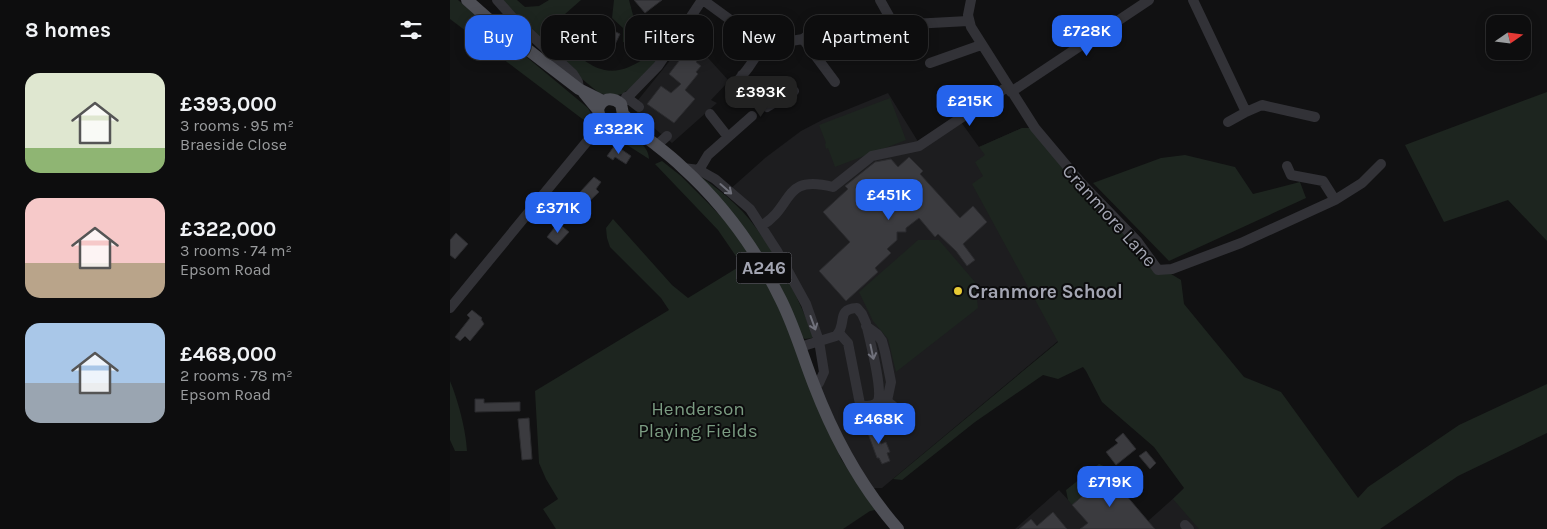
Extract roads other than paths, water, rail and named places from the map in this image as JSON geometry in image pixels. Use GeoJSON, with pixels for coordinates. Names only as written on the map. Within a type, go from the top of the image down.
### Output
{"type":"FeatureCollection","features":[{"type":"Feature","properties":{"kind":"main road"},"geometry":{"type":"LineString","coordinates":[[467,0],[581,90],[601,111],[608,124],[622,109],[614,99],[609,98],[601,111]]}},
{"type":"Feature","properties":{"kind":"main road","name":"A246"},"geometry":{"type":"LineString","coordinates":[[622,109],[627,128],[638,131],[683,168],[723,210],[753,250],[781,300],[814,387],[853,468],[898,529]]}},
{"type":"Feature","properties":{"kind":"street"},"geometry":{"type":"LineString","coordinates":[[497,0],[513,18],[573,74],[581,90]]}},
{"type":"Feature","properties":{"kind":"street"},"geometry":{"type":"LineString","coordinates":[[622,109],[658,66],[702,0],[723,15]]}},
{"type":"Feature","properties":{"kind":"street"},"geometry":{"type":"LineString","coordinates":[[880,0],[894,25],[968,21],[968,8],[971,0]]}},
{"type":"Feature","properties":{"kind":"street"},"geometry":{"type":"LineString","coordinates":[[761,226],[773,219],[793,191],[802,185],[816,183],[833,187],[872,156],[919,146],[1148,0]]}},
{"type":"Feature","properties":{"kind":"street"},"geometry":{"type":"LineString","coordinates":[[1193,0],[1246,112]]}},
{"type":"Feature","properties":{"kind":"street","name":"Cranmore Lane"},"geometry":{"type":"LineString","coordinates":[[968,21],[1009,90],[1035,128],[1082,184],[1137,241],[1158,270],[1172,269],[1241,243],[1335,200],[1362,183],[1381,164]]}},
{"type":"Feature","properties":{"kind":"street"},"geometry":{"type":"LineString","coordinates":[[794,40],[802,39],[834,82]]}},
{"type":"Feature","properties":{"kind":"street"},"geometry":{"type":"LineString","coordinates":[[930,63],[981,45]]}},
{"type":"Feature","properties":{"kind":"street"},"geometry":{"type":"LineString","coordinates":[[730,89],[753,60]]}},
{"type":"Feature","properties":{"kind":"street"},"geometry":{"type":"LineString","coordinates":[[742,75],[768,107],[794,92]]}},
{"type":"Feature","properties":{"kind":"street"},"geometry":{"type":"LineString","coordinates":[[1228,122],[1262,105],[1315,118]]}},
{"type":"Feature","properties":{"kind":"street"},"geometry":{"type":"LineString","coordinates":[[622,109],[639,107]]}},
{"type":"Feature","properties":{"kind":"street"},"geometry":{"type":"LineString","coordinates":[[450,308],[601,111]]}},
{"type":"Feature","properties":{"kind":"street"},"geometry":{"type":"LineString","coordinates":[[710,114],[728,137]]}},
{"type":"Feature","properties":{"kind":"street"},"geometry":{"type":"LineString","coordinates":[[698,170],[708,155],[752,116]]}},
{"type":"Feature","properties":{"kind":"street"},"geometry":{"type":"LineString","coordinates":[[657,145],[667,136]]}},
{"type":"Feature","properties":{"kind":"street"},"geometry":{"type":"LineString","coordinates":[[1287,166],[1291,175],[1323,181],[1335,200]]}},
{"type":"Feature","properties":{"kind":"street"},"geometry":{"type":"LineString","coordinates":[[683,168],[698,170],[715,179],[750,210],[761,226],[806,304],[819,341],[824,372],[819,383],[814,387]]}},
{"type":"Feature","properties":{"kind":"street"},"geometry":{"type":"LineString","coordinates":[[800,347],[836,336],[842,325],[842,314],[846,310],[857,308],[862,314],[866,326],[883,400],[898,410]]}},
{"type":"Feature","properties":{"kind":"street"},"geometry":{"type":"LineString","coordinates":[[839,333],[848,343],[860,404],[864,406],[870,405],[883,400]]}},
{"type":"Feature","properties":{"kind":"place","name":"Cranmore School"},"geometry":{"type":"Point","coordinates":[958,291]}},
{"type":"Feature","properties":{"kind":"park label","name":"Henderson Playing Fields"},"geometry":{"type":"Point","coordinates":[698,419]}}]}
